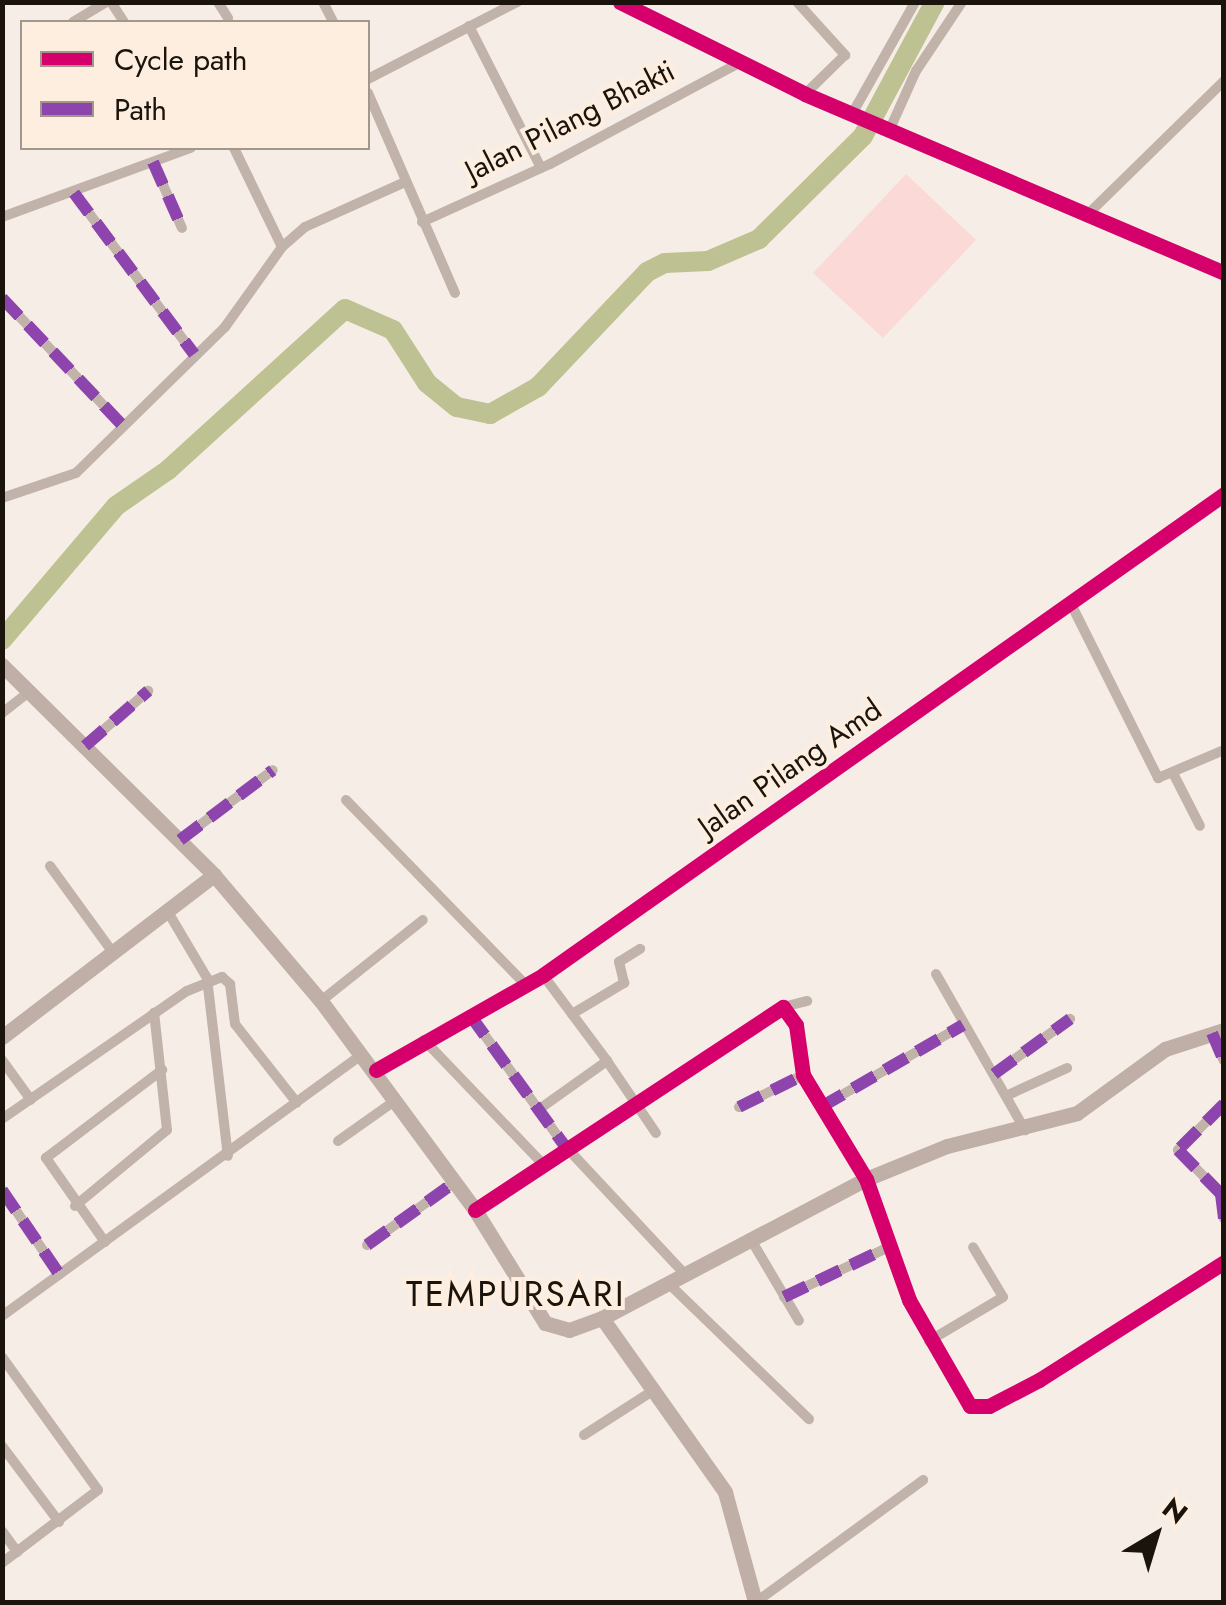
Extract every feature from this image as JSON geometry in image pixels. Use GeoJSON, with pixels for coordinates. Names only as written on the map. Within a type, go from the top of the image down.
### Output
{"type":"FeatureCollection","features":[{"type":"Feature","properties":{"kind":"street"},"geometry":{"type":"LineString","coordinates":[[76,20],[108,2]]}},
{"type":"Feature","properties":{"kind":"street"},"geometry":{"type":"LineString","coordinates":[[218,2],[228,18]]}},
{"type":"Feature","properties":{"kind":"street"},"geometry":{"type":"LineString","coordinates":[[370,78],[516,2]]}},
{"type":"Feature","properties":{"kind":"street"},"geometry":{"type":"LineString","coordinates":[[620,2],[805,94],[1224,272]]}},
{"type":"Feature","properties":{"kind":"street"},"geometry":{"type":"LineString","coordinates":[[797,2],[845,55],[805,94]]}},
{"type":"Feature","properties":{"kind":"street"},"geometry":{"type":"LineString","coordinates":[[856,116],[915,2]]}},
{"type":"Feature","properties":{"kind":"street"},"geometry":{"type":"LineString","coordinates":[[886,130],[916,71],[962,2]]}},
{"type":"Feature","properties":{"kind":"street"},"geometry":{"type":"LineString","coordinates":[[470,26],[540,168]]}},
{"type":"Feature","properties":{"kind":"street","name":"Jalan Pilang Bhakti"},"geometry":{"type":"LineString","coordinates":[[422,222],[540,168],[739,63]]}},
{"type":"Feature","properties":{"kind":"street"},"geometry":{"type":"LineString","coordinates":[[1086,216],[1224,80]]}},
{"type":"Feature","properties":{"kind":"street"},"geometry":{"type":"LineString","coordinates":[[370,98],[455,293]]}},
{"type":"Feature","properties":{"kind":"street"},"geometry":{"type":"LineString","coordinates":[[2,218],[186,150]]}},
{"type":"Feature","properties":{"kind":"street"},"geometry":{"type":"LineString","coordinates":[[235,150],[282,248]]}},
{"type":"Feature","properties":{"kind":"street"},"geometry":{"type":"LineString","coordinates":[[153,162],[182,228]]}},
{"type":"Feature","properties":{"kind":"street"},"geometry":{"type":"LineString","coordinates":[[2,498],[66,480],[235,316],[282,248],[305,227],[405,182]]}},
{"type":"Feature","properties":{"kind":"street"},"geometry":{"type":"LineString","coordinates":[[74,193],[194,354]]}},
{"type":"Feature","properties":{"kind":"street"},"geometry":{"type":"LineString","coordinates":[[2,298],[123,426]]}},
{"type":"Feature","properties":{"kind":"street","name":"Jalan Pilang Amd"},"geometry":{"type":"LineString","coordinates":[[376,1070],[543,974],[1224,494]]}},
{"type":"Feature","properties":{"kind":"street"},"geometry":{"type":"LineString","coordinates":[[1071,604],[1156,775],[1174,775],[1224,750]]}},
{"type":"Feature","properties":{"kind":"street"},"geometry":{"type":"LineString","coordinates":[[3,666],[214,875],[321,1001],[376,1070],[475,1210],[545,1323],[569,1330],[602,1318],[866,1179],[947,1146],[1026,1131],[1095,1102],[1165,1049],[1218,1032],[1224,1062]]}},
{"type":"Feature","properties":{"kind":"street"},"geometry":{"type":"LineString","coordinates":[[85,746],[148,691]]}},
{"type":"Feature","properties":{"kind":"street"},"geometry":{"type":"LineString","coordinates":[[2,713],[29,692]]}},
{"type":"Feature","properties":{"kind":"street"},"geometry":{"type":"LineString","coordinates":[[180,840],[273,770]]}},
{"type":"Feature","properties":{"kind":"street"},"geometry":{"type":"LineString","coordinates":[[1174,775],[1200,826]]}},
{"type":"Feature","properties":{"kind":"street"},"geometry":{"type":"LineString","coordinates":[[346,800],[526,985]]}},
{"type":"Feature","properties":{"kind":"street"},"geometry":{"type":"LineString","coordinates":[[50,866],[114,954]]}},
{"type":"Feature","properties":{"kind":"street"},"geometry":{"type":"LineString","coordinates":[[2,1038],[214,875]]}},
{"type":"Feature","properties":{"kind":"street"},"geometry":{"type":"LineString","coordinates":[[168,912],[208,978],[228,1156]]}},
{"type":"Feature","properties":{"kind":"street"},"geometry":{"type":"LineString","coordinates":[[321,1001],[423,920]]}},
{"type":"Feature","properties":{"kind":"street"},"geometry":{"type":"LineString","coordinates":[[572,1014],[626,982],[620,961],[640,948]]}},
{"type":"Feature","properties":{"kind":"street"},"geometry":{"type":"LineString","coordinates":[[543,974],[656,1133]]}},
{"type":"Feature","properties":{"kind":"street"},"geometry":{"type":"LineString","coordinates":[[936,974],[1026,1131]]}},
{"type":"Feature","properties":{"kind":"street"},"geometry":{"type":"LineString","coordinates":[[2,1120],[208,978],[228,980],[235,1024],[297,1103]]}},
{"type":"Feature","properties":{"kind":"street"},"geometry":{"type":"LineString","coordinates":[[475,1210],[565,1146],[782,1007],[807,1001]]}},
{"type":"Feature","properties":{"kind":"street"},"geometry":{"type":"LineString","coordinates":[[782,1007],[796,1025],[803,1074],[866,1179],[929,1341],[966,1403],[989,1406],[1224,1262]]}},
{"type":"Feature","properties":{"kind":"street"},"geometry":{"type":"LineString","coordinates":[[75,1206],[164,1134],[162,1070],[154,1014]]}},
{"type":"Feature","properties":{"kind":"street"},"geometry":{"type":"LineString","coordinates":[[470,1015],[565,1146],[684,1273]]}},
{"type":"Feature","properties":{"kind":"street"},"geometry":{"type":"LineString","coordinates":[[994,1074],[1070,1019]]}},
{"type":"Feature","properties":{"kind":"street"},"geometry":{"type":"LineString","coordinates":[[821,1107],[963,1024]]}},
{"type":"Feature","properties":{"kind":"street"},"geometry":{"type":"LineString","coordinates":[[424,1040],[541,1162]]}},
{"type":"Feature","properties":{"kind":"street"},"geometry":{"type":"LineString","coordinates":[[2,1316],[228,1156],[363,1054]]}},
{"type":"Feature","properties":{"kind":"street"},"geometry":{"type":"LineString","coordinates":[[2,1060],[32,1100]]}},
{"type":"Feature","properties":{"kind":"street"},"geometry":{"type":"LineString","coordinates":[[538,1110],[607,1061]]}},
{"type":"Feature","properties":{"kind":"street"},"geometry":{"type":"LineString","coordinates":[[1008,1096],[1067,1068]]}},
{"type":"Feature","properties":{"kind":"street"},"geometry":{"type":"LineString","coordinates":[[105,1242],[75,1206],[46,1155],[162,1070]]}},
{"type":"Feature","properties":{"kind":"street"},"geometry":{"type":"LineString","coordinates":[[739,1108],[803,1074]]}},
{"type":"Feature","properties":{"kind":"street"},"geometry":{"type":"LineString","coordinates":[[338,1140],[397,1100]]}},
{"type":"Feature","properties":{"kind":"street"},"geometry":{"type":"LineString","coordinates":[[1224,1104],[1178,1150],[1222,1194],[1224,1218]]}},
{"type":"Feature","properties":{"kind":"street"},"geometry":{"type":"LineString","coordinates":[[367,1246],[455,1182]]}},
{"type":"Feature","properties":{"kind":"street"},"geometry":{"type":"LineString","coordinates":[[2,1190],[59,1274]]}},
{"type":"Feature","properties":{"kind":"street"},"geometry":{"type":"LineString","coordinates":[[750,1238],[799,1322]]}},
{"type":"Feature","properties":{"kind":"street"},"geometry":{"type":"LineString","coordinates":[[784,1297],[890,1246]]}},
{"type":"Feature","properties":{"kind":"street"},"geometry":{"type":"LineString","coordinates":[[929,1341],[1002,1296],[973,1247]]}},
{"type":"Feature","properties":{"kind":"street"},"geometry":{"type":"LineString","coordinates":[[668,1283],[808,1419]]}},
{"type":"Feature","properties":{"kind":"street"},"geometry":{"type":"LineString","coordinates":[[602,1318],[729,1500],[755,1602],[923,1480]]}},
{"type":"Feature","properties":{"kind":"street"},"geometry":{"type":"LineString","coordinates":[[2,1357],[98,1490],[2,1563]]}},
{"type":"Feature","properties":{"kind":"street"},"geometry":{"type":"LineString","coordinates":[[2,1379],[13,1371]]}},
{"type":"Feature","properties":{"kind":"street"},"geometry":{"type":"LineString","coordinates":[[584,1435],[650,1392]]}},
{"type":"Feature","properties":{"kind":"street"},"geometry":{"type":"LineString","coordinates":[[2,1446],[59,1522]]}},
{"type":"Feature","properties":{"kind":"street"},"geometry":{"type":"LineString","coordinates":[[2,1531],[18,1552]]}},
{"type":"Feature","properties":{"kind":"shaded area"},"geometry":{"type":"Polygon","coordinates":[[[906,174],[976,240],[883,338],[813,273],[906,174]]]}},
{"type":"Feature","properties":{"kind":"waterway"},"geometry":{"type":"LineString","coordinates":[[2,640],[116,506],[168,470],[345,309],[393,330],[427,383],[457,407],[490,414],[538,387],[647,272],[665,263],[708,261],[759,239],[863,136],[935,2]]}},
{"type":"Feature","properties":{"kind":"marked path"},"geometry":{"type":"LineString","coordinates":[[153,162],[182,228]]}},
{"type":"Feature","properties":{"kind":"marked path"},"geometry":{"type":"LineString","coordinates":[[74,193],[194,354]]}},
{"type":"Feature","properties":{"kind":"marked path"},"geometry":{"type":"LineString","coordinates":[[2,298],[123,426]]}},
{"type":"Feature","properties":{"kind":"marked path"},"geometry":{"type":"LineString","coordinates":[[85,746],[148,691]]}},
{"type":"Feature","properties":{"kind":"marked path"},"geometry":{"type":"LineString","coordinates":[[180,840],[273,770]]}},
{"type":"Feature","properties":{"kind":"marked path"},"geometry":{"type":"LineString","coordinates":[[470,1015],[565,1146]]}},
{"type":"Feature","properties":{"kind":"marked path"},"geometry":{"type":"LineString","coordinates":[[994,1074],[1070,1019]]}},
{"type":"Feature","properties":{"kind":"marked path"},"geometry":{"type":"LineString","coordinates":[[821,1107],[963,1025]]}},
{"type":"Feature","properties":{"kind":"marked path"},"geometry":{"type":"LineString","coordinates":[[1212,1033],[1224,1061]]}},
{"type":"Feature","properties":{"kind":"marked path"},"geometry":{"type":"LineString","coordinates":[[739,1107],[803,1075]]}},
{"type":"Feature","properties":{"kind":"marked path"},"geometry":{"type":"LineString","coordinates":[[1224,1104],[1178,1150],[1221,1194],[1224,1219]]}},
{"type":"Feature","properties":{"kind":"marked path"},"geometry":{"type":"LineString","coordinates":[[367,1245],[455,1182]]}},
{"type":"Feature","properties":{"kind":"marked path"},"geometry":{"type":"LineString","coordinates":[[2,1190],[59,1274]]}},
{"type":"Feature","properties":{"kind":"marked path"},"geometry":{"type":"LineString","coordinates":[[784,1297],[891,1246]]}},
{"type":"Feature","properties":{"kind":"cycle path"},"geometry":{"type":"LineString","coordinates":[[620,2],[805,94],[1224,273]]}},
{"type":"Feature","properties":{"kind":"cycle path"},"geometry":{"type":"LineString","coordinates":[[376,1070],[543,975],[1224,494]]}},
{"type":"Feature","properties":{"kind":"cycle path"},"geometry":{"type":"LineString","coordinates":[[475,1210],[783,1007],[796,1025],[803,1075],[866,1179],[909,1300],[970,1406],[989,1406],[1039,1380],[1224,1262]]}},
{"type":"Feature","properties":{"kind":"district","name":"TEMPURSARI"},"geometry":{"type":"Point","coordinates":[516,1294]}}]}
